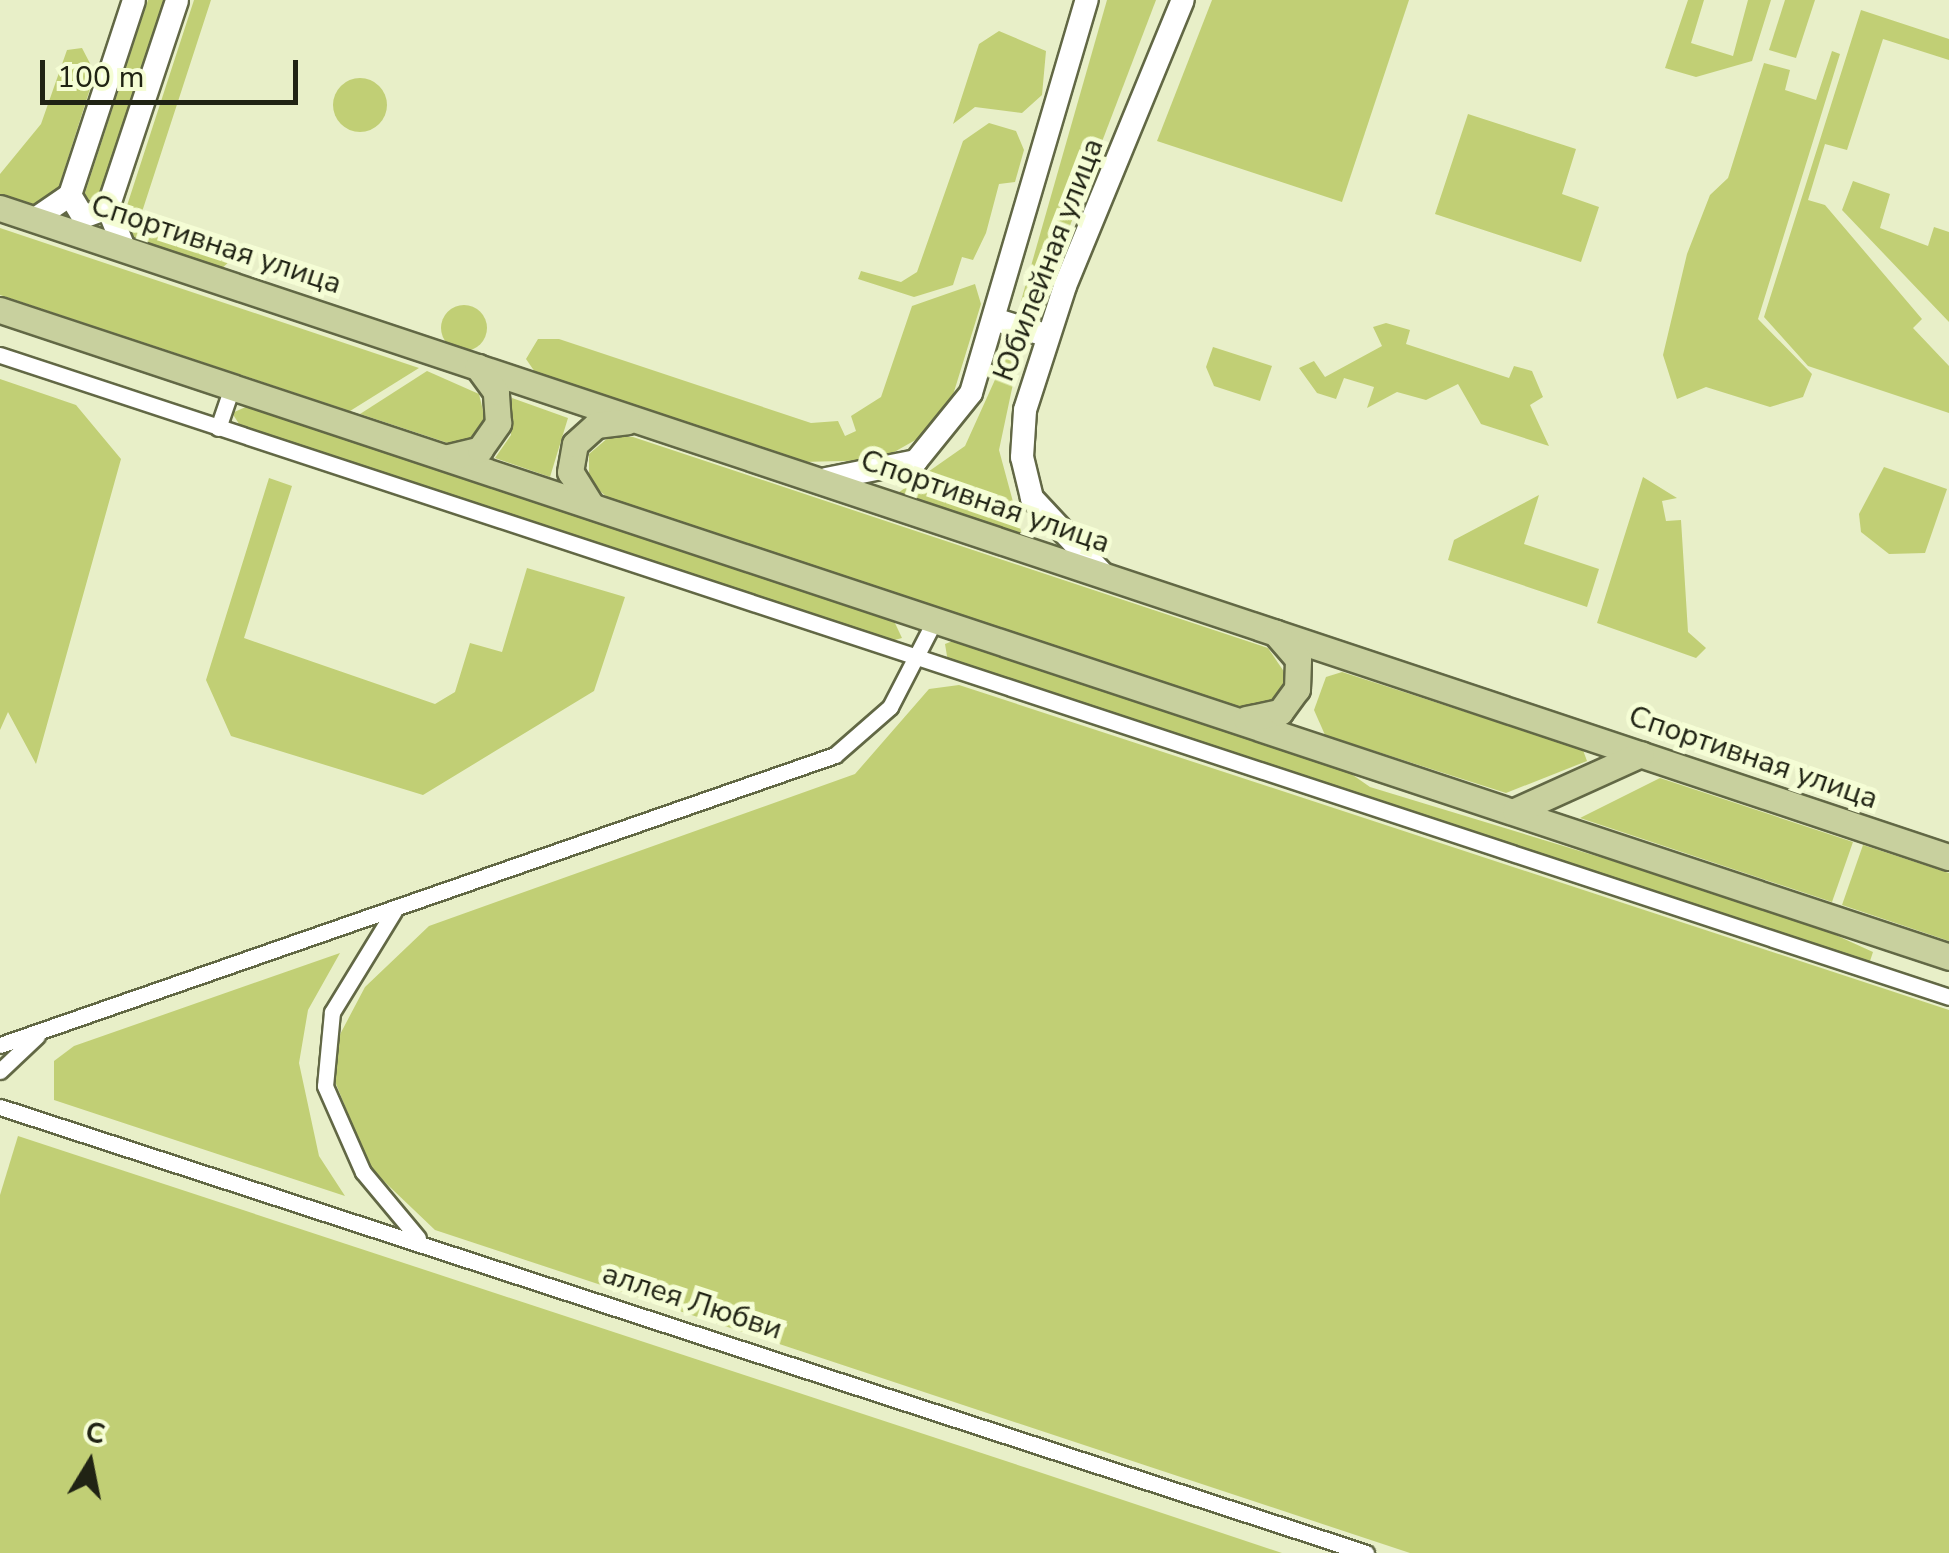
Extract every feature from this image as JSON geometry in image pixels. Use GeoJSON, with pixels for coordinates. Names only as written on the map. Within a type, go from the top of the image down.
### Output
{"type":"FeatureCollection","features":[{"type":"Feature","properties":{"kind":"main road"},"geometry":{"type":"LineString","coordinates":[[35,219],[70,195],[134,0]]}},
{"type":"Feature","properties":{"kind":"main road"},"geometry":{"type":"LineString","coordinates":[[124,248],[108,208],[177,0]]}},
{"type":"Feature","properties":{"kind":"main road","name":"Юбилейная улица"},"geometry":{"type":"LineString","coordinates":[[812,478],[890,474],[935,446],[971,393],[997,320],[1087,0]]}},
{"type":"Feature","properties":{"kind":"main road","name":"Юбилейная улица"},"geometry":{"type":"LineString","coordinates":[[1109,578],[1047,522],[1025,477],[1025,410],[1048,336],[1183,0]]}},
{"type":"Feature","properties":{"kind":"main road"},"geometry":{"type":"LineString","coordinates":[[70,195],[83,217],[108,208]]}},
{"type":"Feature","properties":{"kind":"main road","name":"Спортивная улица"},"geometry":{"type":"LineString","coordinates":[[0,208],[1949,857]]}},
{"type":"Feature","properties":{"kind":"main road"},"geometry":{"type":"LineString","coordinates":[[0,310],[1949,957]]}},
{"type":"Feature","properties":{"kind":"main road"},"geometry":{"type":"LineString","coordinates":[[997,320],[1048,336]]}},
{"type":"Feature","properties":{"kind":"main road"},"geometry":{"type":"LineString","coordinates":[[449,457],[480,449],[498,424],[496,392],[478,367]]}},
{"type":"Feature","properties":{"kind":"main road"},"geometry":{"type":"LineString","coordinates":[[597,509],[574,487],[576,444],[610,421],[647,424]]}},
{"type":"Feature","properties":{"kind":"main road"},"geometry":{"type":"LineString","coordinates":[[1241,719],[1280,712],[1297,689],[1298,660],[1274,632]]}},
{"type":"Feature","properties":{"kind":"main road"},"geometry":{"type":"LineString","coordinates":[[1515,811],[1640,754]]}},
{"type":"Feature","properties":{"kind":"street"},"geometry":{"type":"LineString","coordinates":[[0,355],[1949,997]]}},
{"type":"Feature","properties":{"kind":"street"},"geometry":{"type":"LineString","coordinates":[[218,428],[232,387]]}},
{"type":"Feature","properties":{"kind":"street"},"geometry":{"type":"LineString","coordinates":[[0,1044],[394,911],[835,755],[890,707],[922,658],[935,620]]}},
{"type":"Feature","properties":{"kind":"street"},"geometry":{"type":"LineString","coordinates":[[394,911],[332,1012],[325,1086],[363,1172],[420,1241]]}},
{"type":"Feature","properties":{"kind":"street"},"geometry":{"type":"LineString","coordinates":[[0,1072],[42,1031]]}},
{"type":"Feature","properties":{"kind":"street","name":"аллея Любви"},"geometry":{"type":"LineString","coordinates":[[0,1108],[420,1241],[1366,1553]]}},
{"type":"Feature","properties":{"kind":"green space"},"geometry":{"type":"Polygon","coordinates":[[[148,0],[164,0],[96,207],[82,202],[148,0]]]}},
{"type":"Feature","properties":{"kind":"green space"},"geometry":{"type":"Polygon","coordinates":[[[194,0],[211,0],[141,215],[174,231],[172,241],[231,260],[219,271],[132,241],[121,224],[194,0]]]}},
{"type":"Feature","properties":{"kind":"green space"},"geometry":{"type":"Polygon","coordinates":[[[1107,0],[1156,0],[1039,307],[1021,301],[1107,0]]]}},
{"type":"Feature","properties":{"kind":"green space"},"geometry":{"type":"Polygon","coordinates":[[[1212,0],[1409,0],[1342,202],[1157,141],[1212,0]]]}},
{"type":"Feature","properties":{"kind":"green space"},"geometry":{"type":"Polygon","coordinates":[[[1688,0],[1704,0],[1691,43],[1733,56],[1748,0],[1771,0],[1752,61],[1696,77],[1665,68],[1688,0]]]}},
{"type":"Feature","properties":{"kind":"green space"},"geometry":{"type":"Polygon","coordinates":[[[1785,0],[1815,0],[1796,58],[1769,50],[1785,0]]]}},
{"type":"Feature","properties":{"kind":"green space"},"geometry":{"type":"Polygon","coordinates":[[[1861,10],[1949,39],[1949,60],[1883,39],[1847,150],[1825,144],[1808,200],[1825,205],[1922,319],[1913,328],[1949,366],[1949,413],[1808,366],[1764,317],[1861,10]]]}},
{"type":"Feature","properties":{"kind":"green space"},"geometry":{"type":"Polygon","coordinates":[[[999,31],[1046,51],[1042,95],[1022,113],[975,107],[953,124],[979,44],[999,31]]]}},
{"type":"Feature","properties":{"kind":"green space"},"geometry":{"type":"Polygon","coordinates":[[[82,48],[95,73],[56,196],[37,206],[0,196],[0,174],[41,124],[67,50],[82,48]]]}},
{"type":"Feature","properties":{"kind":"green space"},"geometry":{"type":"Polygon","coordinates":[[[1832,51],[1840,54],[1758,319],[1812,374],[1803,397],[1770,407],[1706,387],[1677,399],[1663,355],[1687,254],[1710,195],[1728,178],[1764,63],[1790,70],[1785,90],[1816,100],[1832,51]]]}},
{"type":"Feature","properties":{"kind":"green space"},"geometry":{"type":"Polygon","coordinates":[[[360,78],[379,86],[387,105],[379,124],[360,132],[341,124],[333,105],[341,86],[360,78]]]}},
{"type":"Feature","properties":{"kind":"green space"},"geometry":{"type":"Polygon","coordinates":[[[1468,114],[1576,149],[1562,194],[1599,207],[1581,262],[1435,214],[1468,114]]]}},
{"type":"Feature","properties":{"kind":"green space"},"geometry":{"type":"Polygon","coordinates":[[[989,123],[1016,131],[1024,150],[1015,182],[999,184],[986,233],[973,260],[962,257],[953,285],[914,297],[858,279],[861,271],[901,282],[917,272],[963,141],[989,123]]]}},
{"type":"Feature","properties":{"kind":"green space"},"geometry":{"type":"Polygon","coordinates":[[[1853,181],[1890,194],[1880,228],[1928,246],[1934,227],[1949,232],[1949,322],[1842,210],[1853,181]]]}},
{"type":"Feature","properties":{"kind":"green space"},"geometry":{"type":"Polygon","coordinates":[[[0,228],[419,368],[350,411],[0,295],[0,228]]]}},
{"type":"Feature","properties":{"kind":"green space"},"geometry":{"type":"Polygon","coordinates":[[[975,284],[981,304],[953,395],[919,438],[880,460],[802,462],[537,375],[526,359],[538,339],[559,339],[811,423],[838,421],[845,436],[856,431],[851,416],[881,397],[912,306],[975,284]]]}},
{"type":"Feature","properties":{"kind":"green space"},"geometry":{"type":"Polygon","coordinates":[[[464,305],[480,312],[487,328],[480,344],[464,351],[448,344],[441,328],[448,312],[464,305]]]}},
{"type":"Feature","properties":{"kind":"green space"},"geometry":{"type":"Polygon","coordinates":[[[1386,323],[1410,330],[1406,344],[1509,378],[1514,366],[1532,371],[1543,397],[1530,405],[1549,446],[1481,424],[1458,384],[1426,400],[1397,392],[1367,408],[1374,387],[1344,378],[1336,399],[1317,393],[1299,368],[1314,361],[1325,377],[1382,346],[1373,327],[1386,323]]]}},
{"type":"Feature","properties":{"kind":"green space"},"geometry":{"type":"Polygon","coordinates":[[[1021,346],[999,450],[1022,535],[895,495],[965,446],[1008,351],[1021,346]]]}},
{"type":"Feature","properties":{"kind":"green space"},"geometry":{"type":"Polygon","coordinates":[[[1213,347],[1272,366],[1260,401],[1214,386],[1206,367],[1213,347]]]}},
{"type":"Feature","properties":{"kind":"green space"},"geometry":{"type":"Polygon","coordinates":[[[427,371],[479,394],[485,419],[472,438],[448,443],[360,414],[427,371]]]}},
{"type":"Feature","properties":{"kind":"green space"},"geometry":{"type":"Polygon","coordinates":[[[0,379],[76,405],[121,459],[36,764],[8,712],[0,730],[0,379]]]}},
{"type":"Feature","properties":{"kind":"green space"},"geometry":{"type":"Polygon","coordinates":[[[512,398],[568,418],[550,477],[495,458],[511,435],[512,398]]]}},
{"type":"Feature","properties":{"kind":"green space"},"geometry":{"type":"Polygon","coordinates":[[[248,406],[894,621],[902,638],[887,642],[241,427],[232,413],[248,406]]]}},
{"type":"Feature","properties":{"kind":"green space"},"geometry":{"type":"Polygon","coordinates":[[[609,437],[633,437],[1268,648],[1289,679],[1280,701],[1244,709],[607,497],[589,482],[589,454],[609,437]]]}},
{"type":"Feature","properties":{"kind":"green space"},"geometry":{"type":"Polygon","coordinates":[[[1884,467],[1947,489],[1925,553],[1889,554],[1861,532],[1859,514],[1884,467]]]}},
{"type":"Feature","properties":{"kind":"green space"},"geometry":{"type":"Polygon","coordinates":[[[1643,477],[1677,498],[1662,501],[1666,521],[1681,520],[1688,632],[1706,648],[1696,658],[1597,623],[1643,477]]]}},
{"type":"Feature","properties":{"kind":"green space"},"geometry":{"type":"Polygon","coordinates":[[[269,478],[292,486],[244,638],[435,704],[455,692],[470,643],[502,652],[527,568],[625,597],[594,691],[423,795],[231,736],[206,680],[269,478]]]}},
{"type":"Feature","properties":{"kind":"green space"},"geometry":{"type":"Polygon","coordinates":[[[1539,495],[1524,544],[1599,569],[1587,607],[1448,560],[1454,540],[1539,495]]]}},
{"type":"Feature","properties":{"kind":"green space"},"geometry":{"type":"Polygon","coordinates":[[[955,640],[1337,764],[1370,787],[1796,917],[1873,952],[1868,967],[948,662],[945,644],[955,640]]]}},
{"type":"Feature","properties":{"kind":"green space"},"geometry":{"type":"Polygon","coordinates":[[[1342,672],[1583,750],[1587,761],[1506,793],[1325,735],[1314,710],[1326,677],[1342,672]]]}},
{"type":"Feature","properties":{"kind":"green space"},"geometry":{"type":"Polygon","coordinates":[[[959,685],[1949,1010],[1949,1553],[1410,1553],[435,1230],[370,1168],[334,1079],[336,1042],[365,987],[429,926],[855,774],[929,689],[959,685]]]}},
{"type":"Feature","properties":{"kind":"green space"},"geometry":{"type":"Polygon","coordinates":[[[1660,778],[1853,842],[1832,902],[1580,818],[1660,778]]]}},
{"type":"Feature","properties":{"kind":"green space"},"geometry":{"type":"Polygon","coordinates":[[[1863,845],[1949,873],[1949,941],[1842,905],[1863,845]]]}},
{"type":"Feature","properties":{"kind":"green space"},"geometry":{"type":"Polygon","coordinates":[[[340,953],[308,1010],[299,1063],[319,1156],[345,1196],[54,1100],[54,1061],[74,1046],[340,953]]]}},
{"type":"Feature","properties":{"kind":"green space"},"geometry":{"type":"Polygon","coordinates":[[[18,1136],[1282,1553],[0,1553],[0,1195],[18,1136]]]}}]}
